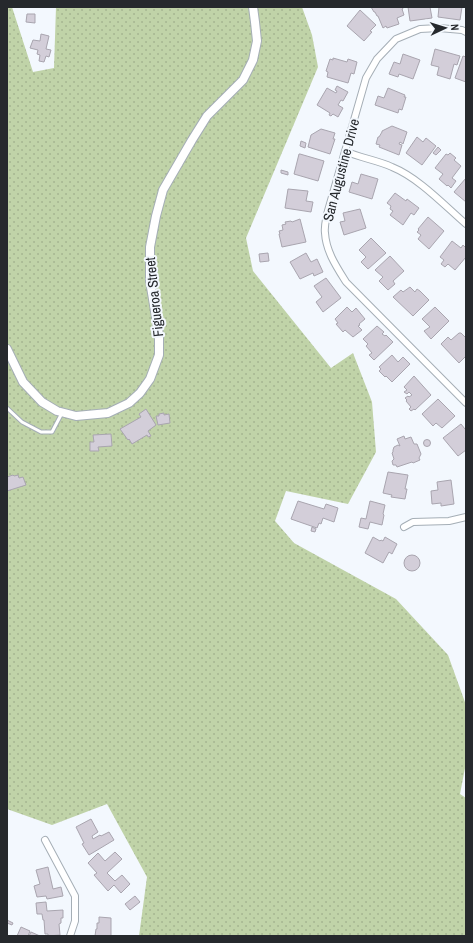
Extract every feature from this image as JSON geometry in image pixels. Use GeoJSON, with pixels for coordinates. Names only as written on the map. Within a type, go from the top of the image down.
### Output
{"type":"FeatureCollection","features":[{"type":"Feature","properties":{"kind":"street","name":"Figueroa Street"},"geometry":{"type":"LineString","coordinates":[[7,349],[23,382],[42,402],[62,413],[76,416],[108,413],[129,403],[140,393],[150,378],[159,356],[159,335],[150,281],[150,247],[163,190],[192,140],[208,116],[243,80],[253,60],[257,41],[256,22],[253,7]]}},
{"type":"Feature","properties":{"kind":"street","name":"San Augustine Drive"},"geometry":{"type":"LineString","coordinates":[[466,32],[462,30],[440,28],[420,29],[396,39],[377,59],[366,78],[327,214],[324,232],[329,253],[346,282],[466,403]]}},
{"type":"Feature","properties":{"kind":"street"},"geometry":{"type":"LineString","coordinates":[[345,152],[392,166],[409,175],[466,224]]}},
{"type":"Feature","properties":{"kind":"street"},"geometry":{"type":"LineString","coordinates":[[404,527],[413,522],[449,521],[466,517]]}},
{"type":"Feature","properties":{"kind":"street"},"geometry":{"type":"LineString","coordinates":[[45,840],[74,896],[75,921],[70,936]]}},
{"type":"Feature","properties":{"kind":"lane"},"geometry":{"type":"LineString","coordinates":[[7,408],[22,422],[41,432],[52,432],[62,413]]}},
{"type":"Feature","properties":{"kind":"green space"},"geometry":{"type":"Polygon","coordinates":[[[7,7],[12,7],[33,72],[54,68],[56,7],[302,7],[312,35],[318,67],[246,238],[253,271],[331,368],[353,353],[372,402],[376,452],[348,504],[286,491],[275,521],[294,543],[396,599],[448,655],[466,705],[466,763],[460,794],[466,798],[466,936],[139,936],[147,877],[107,804],[52,825],[7,809],[7,7]]]}},
{"type":"Feature","properties":{"kind":"building"},"geometry":{"type":"Polygon","coordinates":[[[371,7],[402,7],[404,15],[397,18],[399,24],[387,28],[386,26],[383,28],[378,16],[371,7]]]}},
{"type":"Feature","properties":{"kind":"building"},"geometry":{"type":"Polygon","coordinates":[[[408,7],[430,7],[432,18],[410,21],[408,7]]]}},
{"type":"Feature","properties":{"kind":"building"},"geometry":{"type":"Polygon","coordinates":[[[439,7],[462,7],[460,20],[438,17],[439,7]]]}},
{"type":"Feature","properties":{"kind":"building"},"geometry":{"type":"Polygon","coordinates":[[[360,10],[376,25],[364,41],[347,26],[360,10]]]}},
{"type":"Feature","properties":{"kind":"building"},"geometry":{"type":"Polygon","coordinates":[[[27,14],[35,14],[35,23],[26,22],[27,14]]]}},
{"type":"Feature","properties":{"kind":"building"},"geometry":{"type":"Polygon","coordinates":[[[41,34],[49,36],[46,49],[51,50],[49,57],[46,56],[44,62],[39,61],[40,55],[37,54],[38,50],[30,48],[33,40],[40,41],[41,34]]]}},
{"type":"Feature","properties":{"kind":"building"},"geometry":{"type":"Polygon","coordinates":[[[435,49],[460,56],[457,65],[454,64],[450,79],[437,75],[439,67],[431,65],[435,49]]]}},
{"type":"Feature","properties":{"kind":"building"},"geometry":{"type":"Polygon","coordinates":[[[403,54],[420,60],[413,79],[399,74],[398,77],[389,74],[394,62],[400,64],[403,54]]]}},
{"type":"Feature","properties":{"kind":"building"},"geometry":{"type":"Polygon","coordinates":[[[463,56],[466,57],[466,82],[455,78],[463,56]]]}},
{"type":"Feature","properties":{"kind":"building"},"geometry":{"type":"Polygon","coordinates":[[[333,58],[347,62],[348,59],[357,62],[354,74],[351,73],[348,83],[327,77],[328,72],[326,71],[330,59],[333,60],[333,58]]]}},
{"type":"Feature","properties":{"kind":"building"},"geometry":{"type":"Polygon","coordinates":[[[337,86],[348,92],[343,101],[341,100],[338,105],[343,108],[338,117],[333,114],[331,116],[329,115],[330,113],[317,105],[327,88],[336,93],[337,91],[335,90],[337,86]]]}},
{"type":"Feature","properties":{"kind":"building"},"geometry":{"type":"Polygon","coordinates":[[[388,88],[405,95],[404,97],[406,97],[402,110],[399,109],[398,113],[375,105],[378,96],[384,98],[388,88]]]}},
{"type":"Feature","properties":{"kind":"building"},"geometry":{"type":"Polygon","coordinates":[[[392,126],[407,132],[403,144],[400,142],[399,144],[402,145],[399,155],[379,147],[380,145],[376,144],[382,131],[392,126]]]}},
{"type":"Feature","properties":{"kind":"building"},"geometry":{"type":"Polygon","coordinates":[[[321,129],[335,133],[333,139],[335,139],[330,154],[308,147],[311,135],[321,129]]]}},
{"type":"Feature","properties":{"kind":"building"},"geometry":{"type":"Polygon","coordinates":[[[417,137],[423,142],[426,138],[436,146],[422,165],[406,153],[417,137]]]}},
{"type":"Feature","properties":{"kind":"building"},"geometry":{"type":"Polygon","coordinates":[[[301,141],[306,143],[305,148],[300,146],[301,141]]]}},
{"type":"Feature","properties":{"kind":"building"},"geometry":{"type":"Polygon","coordinates":[[[438,147],[441,150],[436,155],[433,153],[438,147]]]}},
{"type":"Feature","properties":{"kind":"building"},"geometry":{"type":"Polygon","coordinates":[[[450,153],[456,158],[454,160],[461,166],[452,178],[456,181],[451,188],[439,179],[443,174],[435,168],[446,154],[448,155],[450,153]]]}},
{"type":"Feature","properties":{"kind":"building"},"geometry":{"type":"Polygon","coordinates":[[[299,154],[324,161],[318,181],[294,174],[299,154]]]}},
{"type":"Feature","properties":{"kind":"building"},"geometry":{"type":"Polygon","coordinates":[[[281,170],[288,172],[288,175],[281,173],[281,170]]]}},
{"type":"Feature","properties":{"kind":"building"},"geometry":{"type":"Polygon","coordinates":[[[361,174],[378,179],[372,199],[349,192],[352,182],[358,184],[361,174]]]}},
{"type":"Feature","properties":{"kind":"building"},"geometry":{"type":"Polygon","coordinates":[[[466,178],[466,202],[454,192],[466,178]]]}},
{"type":"Feature","properties":{"kind":"building"},"geometry":{"type":"Polygon","coordinates":[[[288,189],[308,191],[306,201],[313,202],[311,212],[285,208],[288,189]]]}},
{"type":"Feature","properties":{"kind":"building"},"geometry":{"type":"Polygon","coordinates":[[[395,193],[406,201],[407,199],[419,208],[414,215],[411,213],[403,225],[390,215],[393,211],[390,209],[391,206],[387,203],[395,193]]]}},
{"type":"Feature","properties":{"kind":"building"},"geometry":{"type":"Polygon","coordinates":[[[360,209],[366,228],[344,235],[340,222],[345,221],[343,213],[360,209]]]}},
{"type":"Feature","properties":{"kind":"building"},"geometry":{"type":"Polygon","coordinates":[[[428,217],[444,231],[429,249],[418,239],[421,235],[417,232],[428,217]]]}},
{"type":"Feature","properties":{"kind":"building"},"geometry":{"type":"Polygon","coordinates":[[[300,219],[306,242],[282,247],[279,231],[283,230],[282,225],[286,224],[285,222],[292,222],[300,219]]]}},
{"type":"Feature","properties":{"kind":"building"},"geometry":{"type":"Polygon","coordinates":[[[371,238],[386,253],[368,269],[361,262],[366,257],[359,250],[371,238]]]}},
{"type":"Feature","properties":{"kind":"building"},"geometry":{"type":"Polygon","coordinates":[[[452,241],[461,248],[463,245],[466,248],[466,257],[455,270],[448,264],[445,267],[441,264],[444,260],[440,257],[452,241]]]}},
{"type":"Feature","properties":{"kind":"building"},"geometry":{"type":"Polygon","coordinates":[[[268,253],[269,261],[260,262],[259,254],[268,253]]]}},
{"type":"Feature","properties":{"kind":"building"},"geometry":{"type":"Polygon","coordinates":[[[306,253],[311,262],[317,259],[323,272],[314,276],[313,273],[300,279],[290,262],[306,253]]]}},
{"type":"Feature","properties":{"kind":"building"},"geometry":{"type":"Polygon","coordinates":[[[390,256],[404,271],[393,281],[395,284],[388,290],[379,281],[383,277],[375,270],[390,256]]]}},
{"type":"Feature","properties":{"kind":"building"},"geometry":{"type":"Polygon","coordinates":[[[326,278],[341,298],[323,312],[316,302],[322,297],[314,286],[326,278]]]}},
{"type":"Feature","properties":{"kind":"building"},"geometry":{"type":"Polygon","coordinates":[[[410,287],[415,292],[417,289],[420,291],[429,300],[413,316],[393,297],[401,290],[403,292],[410,287]]]}},
{"type":"Feature","properties":{"kind":"building"},"geometry":{"type":"Polygon","coordinates":[[[347,307],[352,312],[356,308],[365,319],[358,326],[362,330],[353,337],[345,330],[343,332],[336,324],[338,323],[335,319],[347,307]]]}},
{"type":"Feature","properties":{"kind":"building"},"geometry":{"type":"Polygon","coordinates":[[[435,307],[449,321],[431,339],[424,331],[430,327],[422,319],[435,307]]]}},
{"type":"Feature","properties":{"kind":"building"},"geometry":{"type":"Polygon","coordinates":[[[377,326],[384,332],[382,334],[385,336],[386,335],[393,342],[374,360],[369,355],[372,353],[366,346],[368,344],[363,339],[377,326]]]}},
{"type":"Feature","properties":{"kind":"building"},"geometry":{"type":"Polygon","coordinates":[[[459,333],[466,338],[466,356],[459,363],[441,344],[448,337],[451,340],[459,333]]]}},
{"type":"Feature","properties":{"kind":"building"},"geometry":{"type":"Polygon","coordinates":[[[392,355],[398,362],[403,357],[410,364],[392,382],[379,371],[381,369],[379,367],[392,355]]]}},
{"type":"Feature","properties":{"kind":"building"},"geometry":{"type":"Polygon","coordinates":[[[414,376],[431,395],[415,410],[414,409],[411,411],[409,409],[411,407],[405,398],[412,395],[409,392],[407,394],[404,392],[407,390],[404,387],[414,376]]]}},
{"type":"Feature","properties":{"kind":"building"},"geometry":{"type":"Polygon","coordinates":[[[438,399],[455,416],[442,428],[436,423],[433,426],[422,414],[438,399]]]}},
{"type":"Feature","properties":{"kind":"building"},"geometry":{"type":"Polygon","coordinates":[[[146,409],[156,425],[148,431],[151,436],[148,437],[147,435],[132,444],[120,429],[141,417],[139,414],[146,409]]]}},
{"type":"Feature","properties":{"kind":"building"},"geometry":{"type":"Polygon","coordinates":[[[164,413],[164,415],[169,414],[170,423],[158,425],[156,416],[164,413]]]}},
{"type":"Feature","properties":{"kind":"building"},"geometry":{"type":"Polygon","coordinates":[[[461,424],[465,429],[466,428],[466,450],[458,456],[443,438],[461,424]]]}},
{"type":"Feature","properties":{"kind":"building"},"geometry":{"type":"Polygon","coordinates":[[[111,434],[112,446],[98,447],[99,451],[90,451],[90,442],[94,442],[93,435],[111,434]]]}},
{"type":"Feature","properties":{"kind":"building"},"geometry":{"type":"Polygon","coordinates":[[[404,436],[405,439],[411,437],[414,444],[417,444],[421,454],[419,458],[420,460],[397,467],[396,465],[393,465],[392,461],[394,459],[392,453],[394,447],[398,445],[400,446],[397,439],[404,436]]]}},
{"type":"Feature","properties":{"kind":"building"},"geometry":{"type":"Polygon","coordinates":[[[427,439],[430,440],[430,446],[427,447],[424,446],[423,443],[424,440],[427,439]]]}},
{"type":"Feature","properties":{"kind":"building"},"geometry":{"type":"Polygon","coordinates":[[[388,472],[408,475],[405,489],[407,489],[405,499],[391,497],[392,495],[383,493],[388,472]]]}},
{"type":"Feature","properties":{"kind":"building"},"geometry":{"type":"Polygon","coordinates":[[[18,475],[19,478],[23,477],[26,485],[7,491],[7,477],[18,475]]]}},
{"type":"Feature","properties":{"kind":"building"},"geometry":{"type":"Polygon","coordinates":[[[451,480],[454,504],[441,506],[441,503],[432,504],[431,491],[438,490],[437,482],[451,480]]]}},
{"type":"Feature","properties":{"kind":"building"},"geometry":{"type":"Polygon","coordinates":[[[298,501],[324,509],[326,504],[338,508],[334,522],[323,518],[321,524],[319,523],[317,528],[291,519],[298,501]]]}},
{"type":"Feature","properties":{"kind":"building"},"geometry":{"type":"Polygon","coordinates":[[[370,501],[385,505],[382,525],[370,522],[368,529],[359,527],[361,518],[366,519],[370,501]]]}},
{"type":"Feature","properties":{"kind":"building"},"geometry":{"type":"Polygon","coordinates":[[[312,527],[316,529],[315,532],[311,531],[312,527]]]}},
{"type":"Feature","properties":{"kind":"building"},"geometry":{"type":"Polygon","coordinates":[[[373,537],[383,541],[385,537],[397,544],[392,554],[389,552],[383,563],[365,553],[373,537]]]}},
{"type":"Feature","properties":{"kind":"building"},"geometry":{"type":"Polygon","coordinates":[[[412,555],[419,560],[420,563],[415,570],[412,571],[405,566],[404,563],[409,556],[412,555]]]}},
{"type":"Feature","properties":{"kind":"building"},"geometry":{"type":"Polygon","coordinates":[[[91,819],[98,832],[92,836],[93,839],[109,832],[114,840],[89,855],[82,844],[84,843],[76,827],[91,819]]]}},
{"type":"Feature","properties":{"kind":"building"},"geometry":{"type":"Polygon","coordinates":[[[115,852],[122,859],[107,873],[115,881],[122,875],[130,884],[121,893],[114,885],[108,891],[94,875],[97,873],[88,863],[98,853],[105,861],[115,852]]]}},
{"type":"Feature","properties":{"kind":"building"},"geometry":{"type":"Polygon","coordinates":[[[48,867],[53,889],[61,887],[63,896],[47,899],[46,896],[37,897],[34,886],[40,884],[36,870],[48,867]]]}},
{"type":"Feature","properties":{"kind":"building"},"geometry":{"type":"Polygon","coordinates":[[[135,896],[140,902],[130,910],[125,904],[135,896]]]}},
{"type":"Feature","properties":{"kind":"building"},"geometry":{"type":"Polygon","coordinates":[[[46,902],[47,911],[63,910],[63,918],[61,918],[61,923],[59,924],[60,935],[48,936],[48,934],[45,934],[44,920],[42,914],[37,914],[36,903],[46,902]]]}},
{"type":"Feature","properties":{"kind":"building"},"geometry":{"type":"Polygon","coordinates":[[[99,917],[111,918],[110,936],[95,936],[97,923],[99,923],[99,917]]]}},
{"type":"Feature","properties":{"kind":"building"},"geometry":{"type":"Polygon","coordinates":[[[7,920],[13,923],[12,925],[7,923],[7,920]]]}},
{"type":"Feature","properties":{"kind":"building"},"geometry":{"type":"Polygon","coordinates":[[[21,927],[30,931],[28,936],[17,936],[21,927]]]}},
{"type":"Feature","properties":{"kind":"building"},"geometry":{"type":"Polygon","coordinates":[[[31,932],[40,936],[29,936],[31,932]]]}}]}
